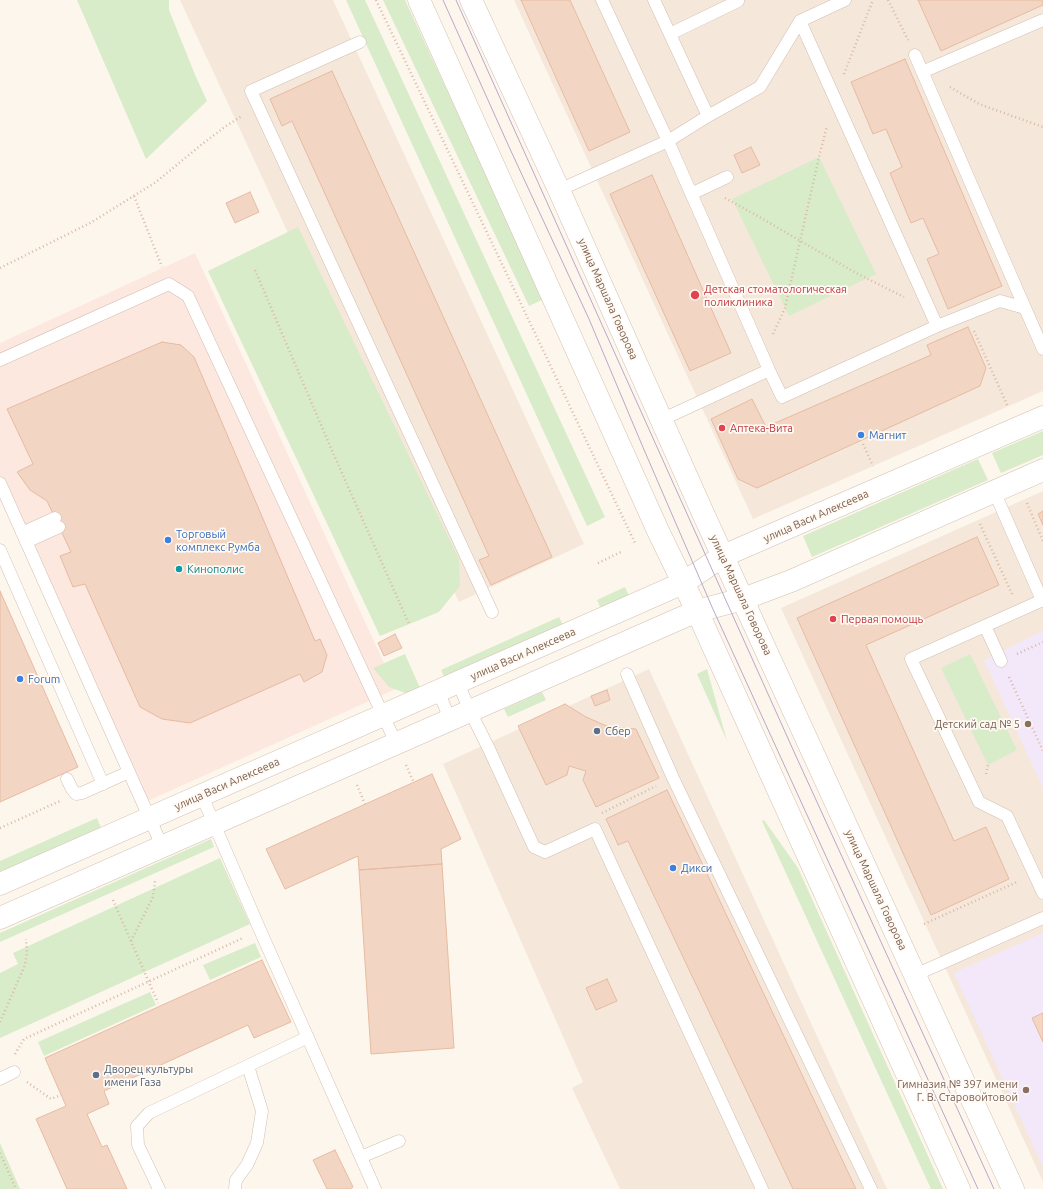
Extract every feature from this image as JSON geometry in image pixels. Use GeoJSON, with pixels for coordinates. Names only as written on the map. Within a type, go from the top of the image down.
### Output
{"type":"FeatureCollection","features":[{"type":"Feature","properties":{"kind":"main road"},"geometry":{"type":"LineString","coordinates":[[419,0],[656,525],[697,611],[959,1189]]}},
{"type":"Feature","properties":{"kind":"main road","name":"улица Маршала Говорова"},"geometry":{"type":"LineString","coordinates":[[471,0],[559,190],[661,420],[1012,1189]]}},
{"type":"Feature","properties":{"kind":"main road","name":"улица Васи Алексеева"},"geometry":{"type":"LineString","coordinates":[[0,884],[684,583],[723,556],[1043,417]]}},
{"type":"Feature","properties":{"kind":"main road"},"geometry":{"type":"LineString","coordinates":[[0,918],[214,824],[401,752],[460,715],[697,611],[743,599],[798,578],[1043,470]]}},
{"type":"Feature","properties":{"kind":"lane"},"geometry":{"type":"LineString","coordinates":[[602,0],[668,142],[782,397],[937,326],[1000,301],[1025,308]]}},
{"type":"Feature","properties":{"kind":"lane"},"geometry":{"type":"LineString","coordinates":[[654,0],[708,116]]}},
{"type":"Feature","properties":{"kind":"lane"},"geometry":{"type":"LineString","coordinates":[[559,190],[668,142],[708,116],[760,87],[800,21],[845,0]]}},
{"type":"Feature","properties":{"kind":"lane"},"geometry":{"type":"LineString","coordinates":[[670,34],[738,1]]}},
{"type":"Feature","properties":{"kind":"lane"},"geometry":{"type":"LineString","coordinates":[[922,72],[1043,20]]}},
{"type":"Feature","properties":{"kind":"lane"},"geometry":{"type":"LineString","coordinates":[[800,21],[937,326]]}},
{"type":"Feature","properties":{"kind":"lane"},"geometry":{"type":"LineString","coordinates":[[360,42],[251,91],[492,612]]}},
{"type":"Feature","properties":{"kind":"lane"},"geometry":{"type":"LineString","coordinates":[[915,55],[1043,349]]}},
{"type":"Feature","properties":{"kind":"lane"},"geometry":{"type":"LineString","coordinates":[[691,194],[726,177]]}},
{"type":"Feature","properties":{"kind":"lane"},"geometry":{"type":"LineString","coordinates":[[0,360],[169,284],[188,296],[401,752]]}},
{"type":"Feature","properties":{"kind":"lane"},"geometry":{"type":"LineString","coordinates":[[661,420],[769,370]]}},
{"type":"Feature","properties":{"kind":"lane"},"geometry":{"type":"LineString","coordinates":[[0,483],[162,846]]}},
{"type":"Feature","properties":{"kind":"lane"},"geometry":{"type":"LineString","coordinates":[[994,491],[1043,600],[911,659],[979,802],[1007,816],[1043,893]]}},
{"type":"Feature","properties":{"kind":"lane"},"geometry":{"type":"LineString","coordinates":[[24,537],[57,523]]}},
{"type":"Feature","properties":{"kind":"lane"},"geometry":{"type":"LineString","coordinates":[[0,550],[103,784]]}},
{"type":"Feature","properties":{"kind":"lane"},"geometry":{"type":"LineString","coordinates":[[985,626],[1001,661]]}},
{"type":"Feature","properties":{"kind":"lane"},"geometry":{"type":"LineString","coordinates":[[627,674],[673,778],[871,1189]]}},
{"type":"Feature","properties":{"kind":"lane"},"geometry":{"type":"LineString","coordinates":[[448,687],[460,715]]}},
{"type":"Feature","properties":{"kind":"lane"},"geometry":{"type":"LineString","coordinates":[[448,687],[460,715],[489,749],[534,848],[545,852],[595,829],[762,1189]]}},
{"type":"Feature","properties":{"kind":"lane"},"geometry":{"type":"LineString","coordinates":[[67,778],[76,794],[82,793],[129,772]]}},
{"type":"Feature","properties":{"kind":"lane"},"geometry":{"type":"LineString","coordinates":[[202,796],[375,1189]]}},
{"type":"Feature","properties":{"kind":"lane"},"geometry":{"type":"LineString","coordinates":[[915,975],[1043,918]]}},
{"type":"Feature","properties":{"kind":"lane"},"geometry":{"type":"LineString","coordinates":[[159,1189],[138,1145],[137,1126],[149,1113],[308,1037]]}},
{"type":"Feature","properties":{"kind":"lane"},"geometry":{"type":"LineString","coordinates":[[235,1189],[236,1180],[247,1165],[257,1143],[262,1111],[248,1066]]}},
{"type":"Feature","properties":{"kind":"lane"},"geometry":{"type":"LineString","coordinates":[[1,1079],[14,1072]]}},
{"type":"Feature","properties":{"kind":"lane"},"geometry":{"type":"LineString","coordinates":[[361,1157],[399,1141]]}},
{"type":"Feature","properties":{"kind":"path"},"geometry":{"type":"LineString","coordinates":[[376,0],[636,545]]}},
{"type":"Feature","properties":{"kind":"path"},"geometry":{"type":"LineString","coordinates":[[834,98],[873,0]]}},
{"type":"Feature","properties":{"kind":"path"},"geometry":{"type":"LineString","coordinates":[[888,0],[915,55]]}},
{"type":"Feature","properties":{"kind":"path"},"geometry":{"type":"LineString","coordinates":[[922,72],[979,104],[1043,127]]}},
{"type":"Feature","properties":{"kind":"path"},"geometry":{"type":"LineString","coordinates":[[0,268],[92,222],[134,196],[156,182],[226,126],[258,106]]}},
{"type":"Feature","properties":{"kind":"path"},"geometry":{"type":"LineString","coordinates":[[764,356],[785,308],[819,157]]}},
{"type":"Feature","properties":{"kind":"path"},"geometry":{"type":"LineString","coordinates":[[705,187],[856,273],[930,310]]}},
{"type":"Feature","properties":{"kind":"path"},"geometry":{"type":"LineString","coordinates":[[134,196],[169,284]]}},
{"type":"Feature","properties":{"kind":"path"},"geometry":{"type":"LineString","coordinates":[[255,270],[327,439],[410,624]]}},
{"type":"Feature","properties":{"kind":"path"},"geometry":{"type":"LineString","coordinates":[[967,314],[1009,410]]}},
{"type":"Feature","properties":{"kind":"path"},"geometry":{"type":"LineString","coordinates":[[863,444],[874,470]]}},
{"type":"Feature","properties":{"kind":"path"},"geometry":{"type":"LineString","coordinates":[[1027,503],[1043,541]]}},
{"type":"Feature","properties":{"kind":"path"},"geometry":{"type":"LineString","coordinates":[[980,524],[1020,611]]}},
{"type":"Feature","properties":{"kind":"path"},"geometry":{"type":"LineString","coordinates":[[598,563],[621,552]]}},
{"type":"Feature","properties":{"kind":"path"},"geometry":{"type":"LineString","coordinates":[[1043,642],[1001,661],[1043,751]]}},
{"type":"Feature","properties":{"kind":"path"},"geometry":{"type":"LineString","coordinates":[[401,752],[414,783]]}},
{"type":"Feature","properties":{"kind":"path"},"geometry":{"type":"LineString","coordinates":[[615,807],[673,778]]}},
{"type":"Feature","properties":{"kind":"path"},"geometry":{"type":"LineString","coordinates":[[356,783],[365,804]]}},
{"type":"Feature","properties":{"kind":"path"},"geometry":{"type":"LineString","coordinates":[[0,828],[76,794]]}},
{"type":"Feature","properties":{"kind":"path"},"geometry":{"type":"LineString","coordinates":[[924,924],[1034,874]]}},
{"type":"Feature","properties":{"kind":"path"},"geometry":{"type":"LineString","coordinates":[[131,942],[152,897],[154,881]]}},
{"type":"Feature","properties":{"kind":"path"},"geometry":{"type":"LineString","coordinates":[[113,900],[158,1003]]}},
{"type":"Feature","properties":{"kind":"path"},"geometry":{"type":"LineString","coordinates":[[1,1079],[24,1039],[260,930]]}},
{"type":"Feature","properties":{"kind":"path"},"geometry":{"type":"LineString","coordinates":[[0,1022],[25,965],[27,952],[26,939]]}},
{"type":"Feature","properties":{"kind":"path"},"geometry":{"type":"LineString","coordinates":[[14,1072],[51,1099],[61,1095]]}},
{"type":"Feature","properties":{"kind":"path"},"geometry":{"type":"LineString","coordinates":[[0,1153],[16,1189]]}},
{"type":"Feature","properties":{"kind":"shaded area"},"geometry":{"type":"Polygon","coordinates":[[[180,0],[333,0],[584,544],[459,602],[180,0]]]}},
{"type":"Feature","properties":{"kind":"shaded area"},"geometry":{"type":"Polygon","coordinates":[[[514,0],[1043,0],[1043,391],[753,519],[514,0]]]}},
{"type":"Feature","properties":{"kind":"shaded area"},"geometry":{"type":"Polygon","coordinates":[[[195,253],[396,689],[141,804],[0,481],[0,343],[195,253]]]}},
{"type":"Feature","properties":{"kind":"shaded area"},"geometry":{"type":"Polygon","coordinates":[[[1043,491],[1043,1182],[781,608],[1043,491]]]}},
{"type":"Feature","properties":{"kind":"shaded area","name":"Детский сад № 5"},"geometry":{"type":"Polygon","coordinates":[[[1043,631],[1043,788],[984,660],[1043,631]]]}},
{"type":"Feature","properties":{"kind":"shaded area"},"geometry":{"type":"Polygon","coordinates":[[[649,669],[887,1189],[620,1189],[572,1088],[583,1082],[443,764],[649,669]]]}},
{"type":"Feature","properties":{"kind":"shaded area","name":"Гимназия № 397 имени Г. В. Старовойтовой"},"geometry":{"type":"Polygon","coordinates":[[[1043,933],[1043,1167],[954,973],[1043,933]]]}},
{"type":"Feature","properties":{"kind":"green space"},"geometry":{"type":"Polygon","coordinates":[[[77,0],[169,0],[169,10],[207,101],[146,159],[77,0]]]}},
{"type":"Feature","properties":{"kind":"green space"},"geometry":{"type":"Polygon","coordinates":[[[346,0],[365,0],[605,517],[587,526],[346,0]]]}},
{"type":"Feature","properties":{"kind":"green space"},"geometry":{"type":"Polygon","coordinates":[[[383,0],[405,0],[544,299],[529,306],[383,0]]]}},
{"type":"Feature","properties":{"kind":"green space"},"geometry":{"type":"Polygon","coordinates":[[[819,157],[876,274],[789,316],[732,199],[819,157]]]}},
{"type":"Feature","properties":{"kind":"green space"},"geometry":{"type":"Polygon","coordinates":[[[298,227],[459,559],[460,586],[439,612],[380,636],[208,271],[298,227]]]}},
{"type":"Feature","properties":{"kind":"green space"},"geometry":{"type":"Polygon","coordinates":[[[1043,431],[1043,455],[1001,473],[992,453],[1043,431]]]}},
{"type":"Feature","properties":{"kind":"green space"},"geometry":{"type":"Polygon","coordinates":[[[978,459],[988,480],[812,557],[803,536],[978,459]]]}},
{"type":"Feature","properties":{"kind":"green space"},"geometry":{"type":"Polygon","coordinates":[[[625,587],[629,596],[601,609],[597,600],[625,587]]]}},
{"type":"Feature","properties":{"kind":"green space"},"geometry":{"type":"Polygon","coordinates":[[[559,617],[563,625],[445,679],[441,670],[559,617]]]}},
{"type":"Feature","properties":{"kind":"green space"},"geometry":{"type":"Polygon","coordinates":[[[405,654],[420,688],[408,694],[389,687],[373,668],[405,654]]]}},
{"type":"Feature","properties":{"kind":"green space"},"geometry":{"type":"Polygon","coordinates":[[[970,654],[1017,750],[988,765],[941,668],[970,654]]]}},
{"type":"Feature","properties":{"kind":"green space"},"geometry":{"type":"Polygon","coordinates":[[[707,669],[727,741],[697,674],[707,669]]]}},
{"type":"Feature","properties":{"kind":"green space"},"geometry":{"type":"Polygon","coordinates":[[[542,692],[546,700],[508,717],[504,709],[542,692]]]}},
{"type":"Feature","properties":{"kind":"green space"},"geometry":{"type":"Polygon","coordinates":[[[97,818],[101,828],[0,872],[0,861],[97,818]]]}},
{"type":"Feature","properties":{"kind":"green space"},"geometry":{"type":"Polygon","coordinates":[[[764,820],[798,868],[943,1189],[931,1189],[762,821],[764,820]]]}},
{"type":"Feature","properties":{"kind":"green space"},"geometry":{"type":"Polygon","coordinates":[[[211,839],[214,847],[0,942],[0,933],[211,839]]]}},
{"type":"Feature","properties":{"kind":"green space"},"geometry":{"type":"Polygon","coordinates":[[[220,858],[250,924],[0,1038],[0,973],[18,964],[13,953],[220,858]]]}},
{"type":"Feature","properties":{"kind":"green space"},"geometry":{"type":"Polygon","coordinates":[[[255,943],[261,957],[210,980],[203,965],[255,943]]]}},
{"type":"Feature","properties":{"kind":"green space"},"geometry":{"type":"Polygon","coordinates":[[[150,992],[156,1005],[44,1056],[38,1042],[150,992]]]}},
{"type":"Feature","properties":{"kind":"green space"},"geometry":{"type":"Polygon","coordinates":[[[0,1143],[20,1189],[0,1189],[0,1143]]]}},
{"type":"Feature","properties":{"kind":"building"},"geometry":{"type":"Polygon","coordinates":[[[521,0],[570,0],[630,132],[589,151],[521,0]]]}},
{"type":"Feature","properties":{"kind":"building"},"geometry":{"type":"Polygon","coordinates":[[[918,0],[1043,0],[1043,5],[941,51],[918,0]]]}},
{"type":"Feature","properties":{"kind":"building"},"geometry":{"type":"Polygon","coordinates":[[[905,59],[1002,286],[948,309],[927,259],[939,254],[923,218],[911,223],[890,173],[902,167],[886,129],[873,134],[851,82],[905,59]]]}},
{"type":"Feature","properties":{"kind":"building"},"geometry":{"type":"Polygon","coordinates":[[[332,71],[552,557],[491,585],[479,560],[489,556],[292,121],[282,126],[270,99],[332,71]]]}},
{"type":"Feature","properties":{"kind":"building"},"geometry":{"type":"Polygon","coordinates":[[[751,147],[760,165],[742,173],[734,155],[751,147]]]}},
{"type":"Feature","properties":{"kind":"building"},"geometry":{"type":"Polygon","coordinates":[[[652,175],[731,353],[690,371],[610,194],[652,175]]]}},
{"type":"Feature","properties":{"kind":"building"},"geometry":{"type":"Polygon","coordinates":[[[250,192],[259,212],[235,223],[226,203],[250,192]]]}},
{"type":"Feature","properties":{"kind":"building"},"geometry":{"type":"Polygon","coordinates":[[[968,327],[986,368],[980,386],[757,488],[738,479],[711,419],[752,399],[766,427],[931,355],[927,345],[968,327]]]}},
{"type":"Feature","properties":{"kind":"building","name":"Торговый комплекс Румба"},"geometry":{"type":"Polygon","coordinates":[[[162,342],[181,345],[194,357],[315,641],[320,639],[327,655],[322,672],[304,682],[300,674],[190,723],[162,719],[140,707],[85,584],[73,587],[60,556],[71,552],[47,501],[30,490],[17,472],[33,464],[7,409],[162,342]]]}},
{"type":"Feature","properties":{"kind":"building"},"geometry":{"type":"Polygon","coordinates":[[[1043,511],[1043,525],[1038,514],[1043,511]]]}},
{"type":"Feature","properties":{"kind":"building"},"geometry":{"type":"Polygon","coordinates":[[[977,537],[999,585],[866,645],[954,841],[986,827],[1009,879],[931,915],[797,618],[977,537]]]}},
{"type":"Feature","properties":{"kind":"building","name":"Forum"},"geometry":{"type":"Polygon","coordinates":[[[0,591],[78,767],[0,802],[0,591]]]}},
{"type":"Feature","properties":{"kind":"building"},"geometry":{"type":"Polygon","coordinates":[[[395,634],[402,648],[384,656],[378,643],[395,634]]]}},
{"type":"Feature","properties":{"kind":"building"},"geometry":{"type":"Polygon","coordinates":[[[607,690],[610,700],[595,706],[591,696],[607,690]]]}},
{"type":"Feature","properties":{"kind":"building"},"geometry":{"type":"Polygon","coordinates":[[[565,704],[586,717],[609,727],[636,729],[659,778],[596,807],[583,780],[586,771],[569,766],[567,775],[546,785],[518,726],[565,704]]]}},
{"type":"Feature","properties":{"kind":"building"},"geometry":{"type":"Polygon","coordinates":[[[432,774],[461,839],[441,849],[442,864],[359,870],[358,856],[285,889],[266,849],[432,774]]]}},
{"type":"Feature","properties":{"kind":"building"},"geometry":{"type":"Polygon","coordinates":[[[667,790],[856,1189],[793,1189],[628,841],[618,845],[606,819],[667,790]]]}},
{"type":"Feature","properties":{"kind":"building"},"geometry":{"type":"Polygon","coordinates":[[[442,864],[454,1048],[371,1054],[359,870],[442,864]]]}},
{"type":"Feature","properties":{"kind":"building","name":"Дворец культуры имени Газа"},"geometry":{"type":"Polygon","coordinates":[[[262,960],[291,1022],[254,1038],[248,1025],[104,1091],[109,1104],[87,1114],[102,1147],[107,1145],[127,1189],[67,1189],[36,1119],[66,1106],[45,1058],[262,960]]]}},
{"type":"Feature","properties":{"kind":"building"},"geometry":{"type":"Polygon","coordinates":[[[607,979],[617,1001],[596,1010],[586,988],[607,979]]]}},
{"type":"Feature","properties":{"kind":"building"},"geometry":{"type":"Polygon","coordinates":[[[1043,1013],[1043,1042],[1032,1018],[1043,1013]]]}},
{"type":"Feature","properties":{"kind":"building"},"geometry":{"type":"Polygon","coordinates":[[[335,1150],[353,1187],[350,1189],[327,1189],[313,1160],[335,1150]]]}},
{"type":"Feature","properties":{"kind":"tram line"},"geometry":{"type":"LineString","coordinates":[[443,0],[589,319],[712,607],[978,1189]]}},
{"type":"Feature","properties":{"kind":"tram line"},"geometry":{"type":"LineString","coordinates":[[456,0],[795,754],[994,1189]]}},
{"type":"Feature","properties":{"kind":"place","name":"Детская стоматологическая поликлиника"},"geometry":{"type":"Point","coordinates":[695,295]}},
{"type":"Feature","properties":{"kind":"place","name":"Аптека-Вита"},"geometry":{"type":"Point","coordinates":[722,428]}},
{"type":"Feature","properties":{"kind":"place","name":"Магнит"},"geometry":{"type":"Point","coordinates":[861,435]}},
{"type":"Feature","properties":{"kind":"place","name":"Торговый комплекс Румба"},"geometry":{"type":"Point","coordinates":[168,540]}},
{"type":"Feature","properties":{"kind":"place","name":"Кинополис"},"geometry":{"type":"Point","coordinates":[179,569]}},
{"type":"Feature","properties":{"kind":"place","name":"Первая помощь"},"geometry":{"type":"Point","coordinates":[833,619]}},
{"type":"Feature","properties":{"kind":"place","name":"Forum"},"geometry":{"type":"Point","coordinates":[20,679]}},
{"type":"Feature","properties":{"kind":"place","name":"Детский сад № 5"},"geometry":{"type":"Point","coordinates":[1028,724]}},
{"type":"Feature","properties":{"kind":"place","name":"Сбер"},"geometry":{"type":"Point","coordinates":[597,731]}},
{"type":"Feature","properties":{"kind":"place","name":"Дикси"},"geometry":{"type":"Point","coordinates":[673,868]}},
{"type":"Feature","properties":{"kind":"place","name":"Дворец культуры имени Газа"},"geometry":{"type":"Point","coordinates":[96,1075]}},
{"type":"Feature","properties":{"kind":"place","name":"Гимназия № 397 имени Г. В. Старовойтовой"},"geometry":{"type":"Point","coordinates":[1026,1090]}}]}
